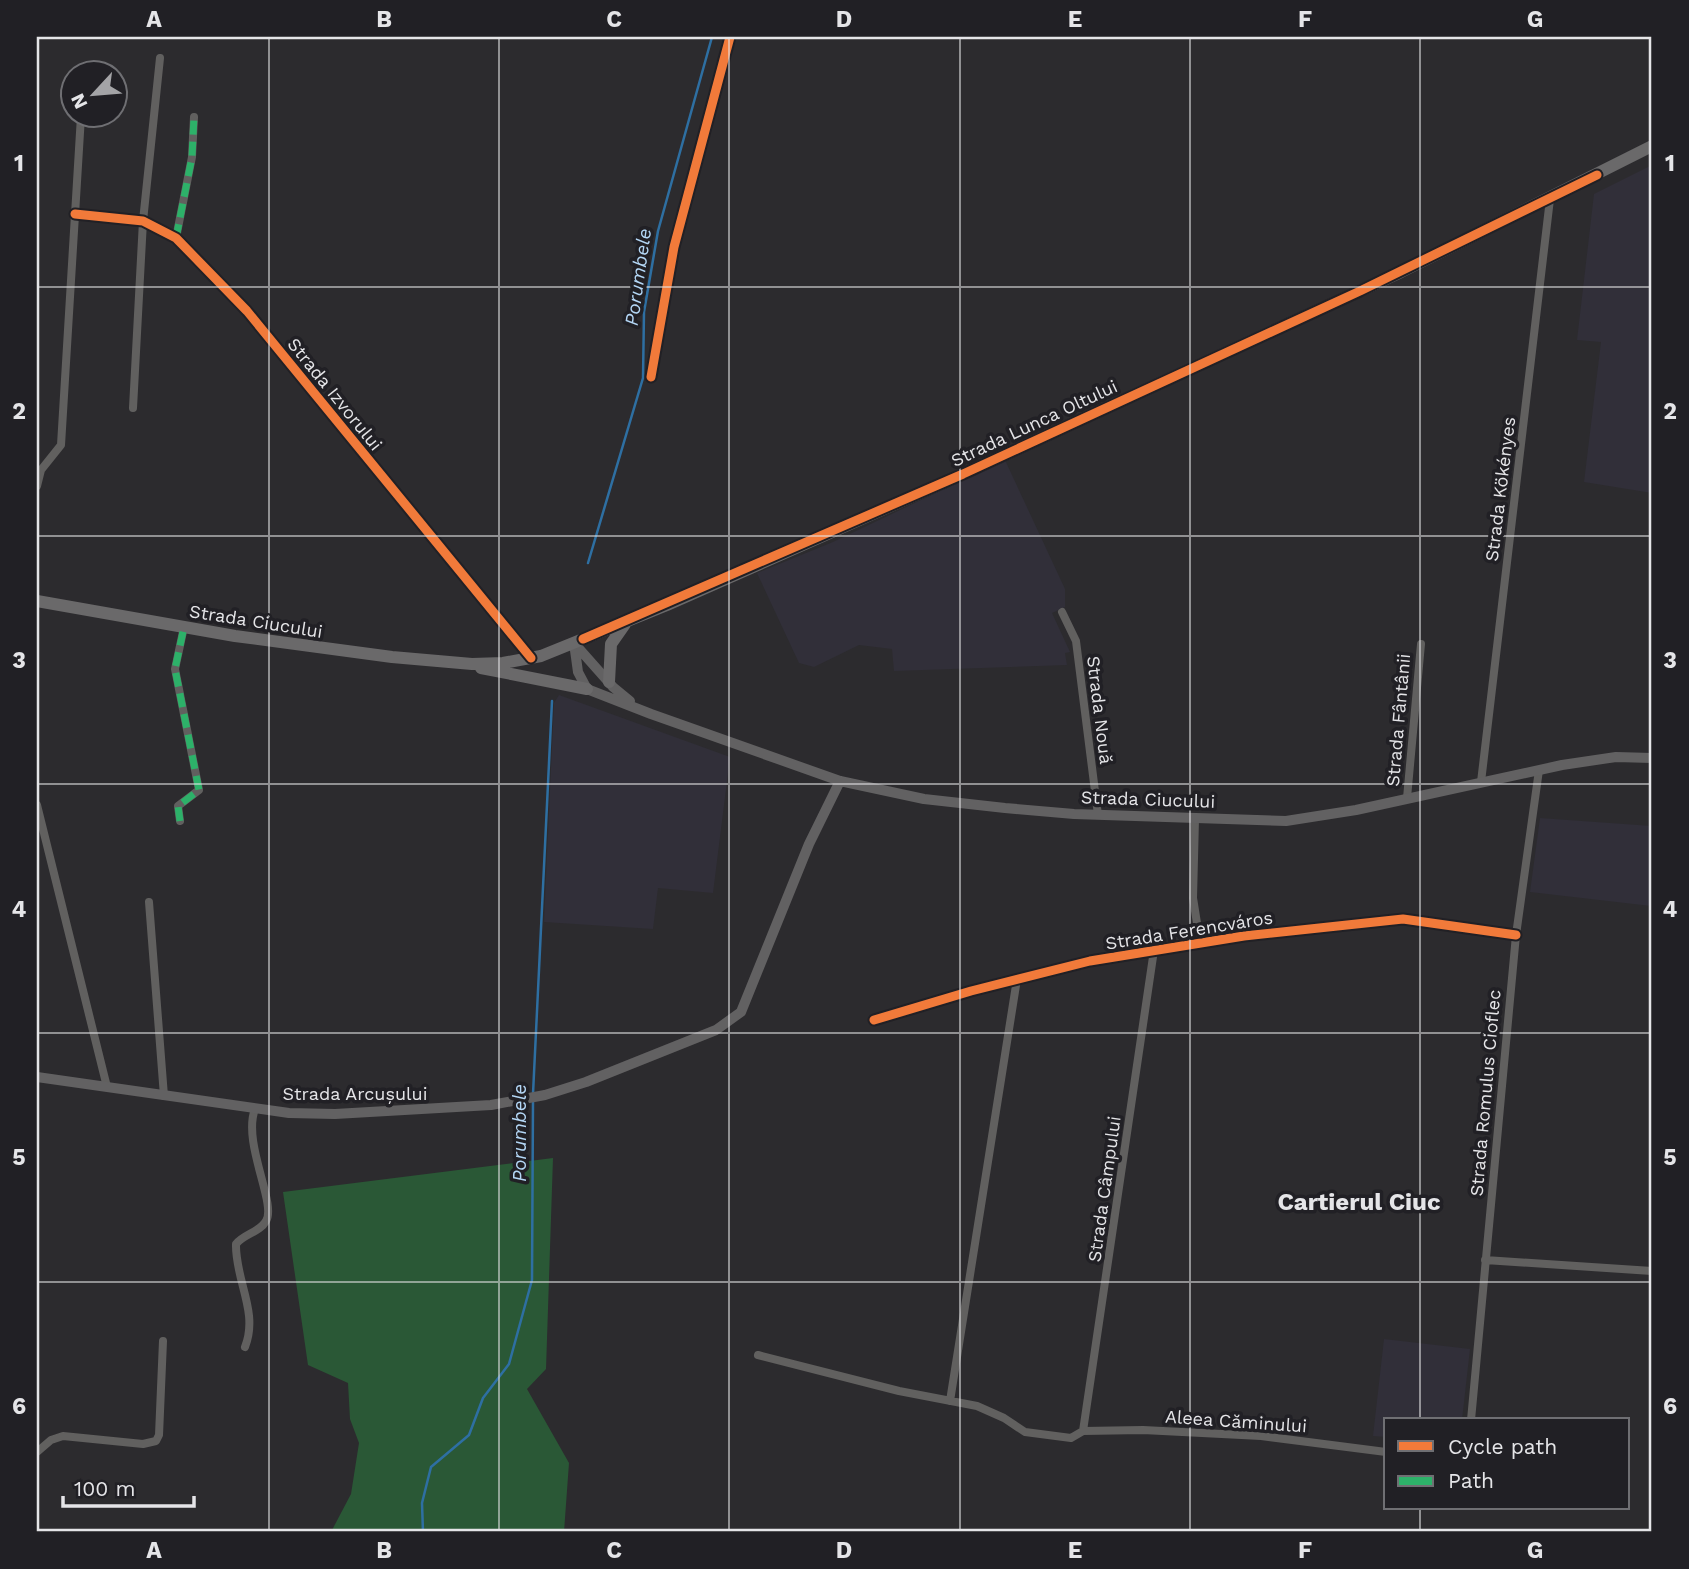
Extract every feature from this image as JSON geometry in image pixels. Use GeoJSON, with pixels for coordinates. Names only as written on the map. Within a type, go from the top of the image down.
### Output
{"type":"FeatureCollection","features":[{"type":"Feature","properties":{"kind":"main road","name":"Strada Lunca Oltului"},"geometry":{"type":"LineString","coordinates":[[472,664],[531,658],[627,621],[973,469],[1371,286],[1652,146]]}},
{"type":"Feature","properties":{"kind":"main road","name":"Strada Ciucului"},"geometry":{"type":"LineString","coordinates":[[37,601],[334,651],[472,664]]}},
{"type":"Feature","properties":{"kind":"main road"},"geometry":{"type":"LineString","coordinates":[[609,682],[611,644],[627,621]]}},
{"type":"Feature","properties":{"kind":"main road"},"geometry":{"type":"LineString","coordinates":[[574,643],[624,697],[651,714]]}},
{"type":"Feature","properties":{"kind":"main road"},"geometry":{"type":"LineString","coordinates":[[574,643],[578,672],[587,689]]}},
{"type":"Feature","properties":{"kind":"main road"},"geometry":{"type":"LineString","coordinates":[[472,664],[485,670],[587,689],[651,714]]}},
{"type":"Feature","properties":{"kind":"main road","name":"Strada Ciucului"},"geometry":{"type":"LineString","coordinates":[[651,714],[839,781],[924,799],[1098,815],[1286,821],[1539,770],[1616,757],[1652,758]]}},
{"type":"Feature","properties":{"kind":"main road","name":"Strada Arcușului"},"geometry":{"type":"LineString","coordinates":[[37,1077],[255,1108],[335,1114],[442,1110],[545,1095],[716,1030],[736,1018],[750,996],[839,781]]}},
{"type":"Feature","properties":{"kind":"street"},"geometry":{"type":"LineString","coordinates":[[133,408],[143,221],[160,58]]}},
{"type":"Feature","properties":{"kind":"street"},"geometry":{"type":"LineString","coordinates":[[176,238],[192,157],[194,117]]}},
{"type":"Feature","properties":{"kind":"street"},"geometry":{"type":"LineString","coordinates":[[37,486],[44,464],[61,445],[80,130]]}},
{"type":"Feature","properties":{"kind":"street","name":"Strada Kökényes"},"geometry":{"type":"LineString","coordinates":[[1481,782],[1550,199]]}},
{"type":"Feature","properties":{"kind":"street","name":"Strada Izvorului"},"geometry":{"type":"LineString","coordinates":[[75,214],[143,221],[176,238],[247,311],[531,658]]}},
{"type":"Feature","properties":{"kind":"street","name":"Strada Nouă"},"geometry":{"type":"LineString","coordinates":[[1062,612],[1076,640],[1098,815]]}},
{"type":"Feature","properties":{"kind":"street"},"geometry":{"type":"LineString","coordinates":[[180,821],[178,806],[198,790],[175,669],[184,627]]}},
{"type":"Feature","properties":{"kind":"street","name":"Strada Fântânii"},"geometry":{"type":"LineString","coordinates":[[1407,798],[1421,644]]}},
{"type":"Feature","properties":{"kind":"street","name":"Strada Romulus Cioflec"},"geometry":{"type":"LineString","coordinates":[[1471,1418],[1516,935],[1539,770]]}},
{"type":"Feature","properties":{"kind":"street"},"geometry":{"type":"LineString","coordinates":[[37,805],[107,1087]]}},
{"type":"Feature","properties":{"kind":"street"},"geometry":{"type":"LineString","coordinates":[[1195,819],[1193,898],[1200,942]]}},
{"type":"Feature","properties":{"kind":"street"},"geometry":{"type":"LineString","coordinates":[[149,902],[164,1096]]}},
{"type":"Feature","properties":{"kind":"street","name":"Strada Ferencváros"},"geometry":{"type":"LineString","coordinates":[[874,1020],[1017,979],[1200,942],[1403,919],[1516,935]]}},
{"type":"Feature","properties":{"kind":"street","name":"Strada Câmpului"},"geometry":{"type":"LineString","coordinates":[[1083,1431],[1154,950]]}},
{"type":"Feature","properties":{"kind":"street"},"geometry":{"type":"LineString","coordinates":[[950,1401],[1017,979]]}},
{"type":"Feature","properties":{"kind":"street"},"geometry":{"type":"LineString","coordinates":[[245,1347],[252,1322],[237,1273],[236,1244],[263,1226],[268,1213],[251,1136],[251,1121],[255,1108]]}},
{"type":"Feature","properties":{"kind":"street"},"geometry":{"type":"LineString","coordinates":[[1485,1260],[1652,1271]]}},
{"type":"Feature","properties":{"kind":"street"},"geometry":{"type":"LineString","coordinates":[[37,1452],[51,1440],[63,1436],[143,1444],[156,1441],[159,1435],[163,1341]]}},
{"type":"Feature","properties":{"kind":"street","name":"Aleea Căminului"},"geometry":{"type":"LineString","coordinates":[[758,1355],[977,1406],[1004,1418],[1025,1432],[1071,1438],[1083,1431],[1143,1430],[1261,1436],[1384,1452]]}},
{"type":"Feature","properties":{"kind":"shaded area"},"geometry":{"type":"Polygon","coordinates":[[[1652,165],[1652,493],[1584,482],[1601,342],[1577,340],[1594,194],[1652,165]]]}},
{"type":"Feature","properties":{"kind":"shaded area"},"geometry":{"type":"Polygon","coordinates":[[[1005,460],[1065,589],[1065,607],[1052,613],[1070,652],[1065,653],[1067,665],[894,671],[892,649],[859,645],[814,667],[799,663],[757,573],[833,542],[1005,460]]]}},
{"type":"Feature","properties":{"kind":"shaded area"},"geometry":{"type":"Polygon","coordinates":[[[559,695],[730,757],[713,893],[658,888],[653,929],[544,922],[554,703],[559,695]]]}},
{"type":"Feature","properties":{"kind":"shaded area"},"geometry":{"type":"Polygon","coordinates":[[[1540,818],[1652,826],[1651,906],[1530,892],[1540,818]]]}},
{"type":"Feature","properties":{"kind":"shaded area"},"geometry":{"type":"Polygon","coordinates":[[[1384,1339],[1470,1349],[1462,1418],[1384,1418],[1384,1437],[1373,1436],[1384,1339]]]}},
{"type":"Feature","properties":{"kind":"green space"},"geometry":{"type":"Polygon","coordinates":[[[553,1158],[546,1369],[527,1389],[569,1463],[564,1532],[331,1532],[351,1494],[359,1443],[350,1419],[348,1383],[308,1365],[283,1192],[553,1158]]]}},
{"type":"Feature","properties":{"kind":"waterway","name":"Porumbele"},"geometry":{"type":"LineString","coordinates":[[588,563],[643,378],[644,312],[658,231],[712,37]]}},
{"type":"Feature","properties":{"kind":"waterway","name":"Porumbele"},"geometry":{"type":"LineString","coordinates":[[533,1094],[552,701]]}},
{"type":"Feature","properties":{"kind":"waterway","name":"Porumbele"},"geometry":{"type":"LineString","coordinates":[[423,1532],[422,1503],[431,1467],[469,1435],[483,1398],[509,1364],[532,1280],[533,1100]]}},
{"type":"Feature","properties":{"kind":"marked path"},"geometry":{"type":"LineString","coordinates":[[176,238],[192,157],[194,117]]}},
{"type":"Feature","properties":{"kind":"marked path"},"geometry":{"type":"LineString","coordinates":[[180,821],[178,806],[199,790],[175,669],[184,627]]}},
{"type":"Feature","properties":{"kind":"cycle path"},"geometry":{"type":"LineString","coordinates":[[651,377],[674,247],[730,37]]}},
{"type":"Feature","properties":{"kind":"cycle path"},"geometry":{"type":"LineString","coordinates":[[583,639],[963,474],[1360,291],[1597,175]]}},
{"type":"Feature","properties":{"kind":"cycle path"},"geometry":{"type":"LineString","coordinates":[[75,214],[143,221],[176,238],[247,311],[531,658]]}},
{"type":"Feature","properties":{"kind":"cycle path"},"geometry":{"type":"LineString","coordinates":[[874,1020],[971,991],[1090,961],[1244,936],[1403,919],[1516,935]]}},
{"type":"Feature","properties":{"kind":"district","name":"Cartierul Ciuc"},"geometry":{"type":"Point","coordinates":[1359,1202]}}]}
